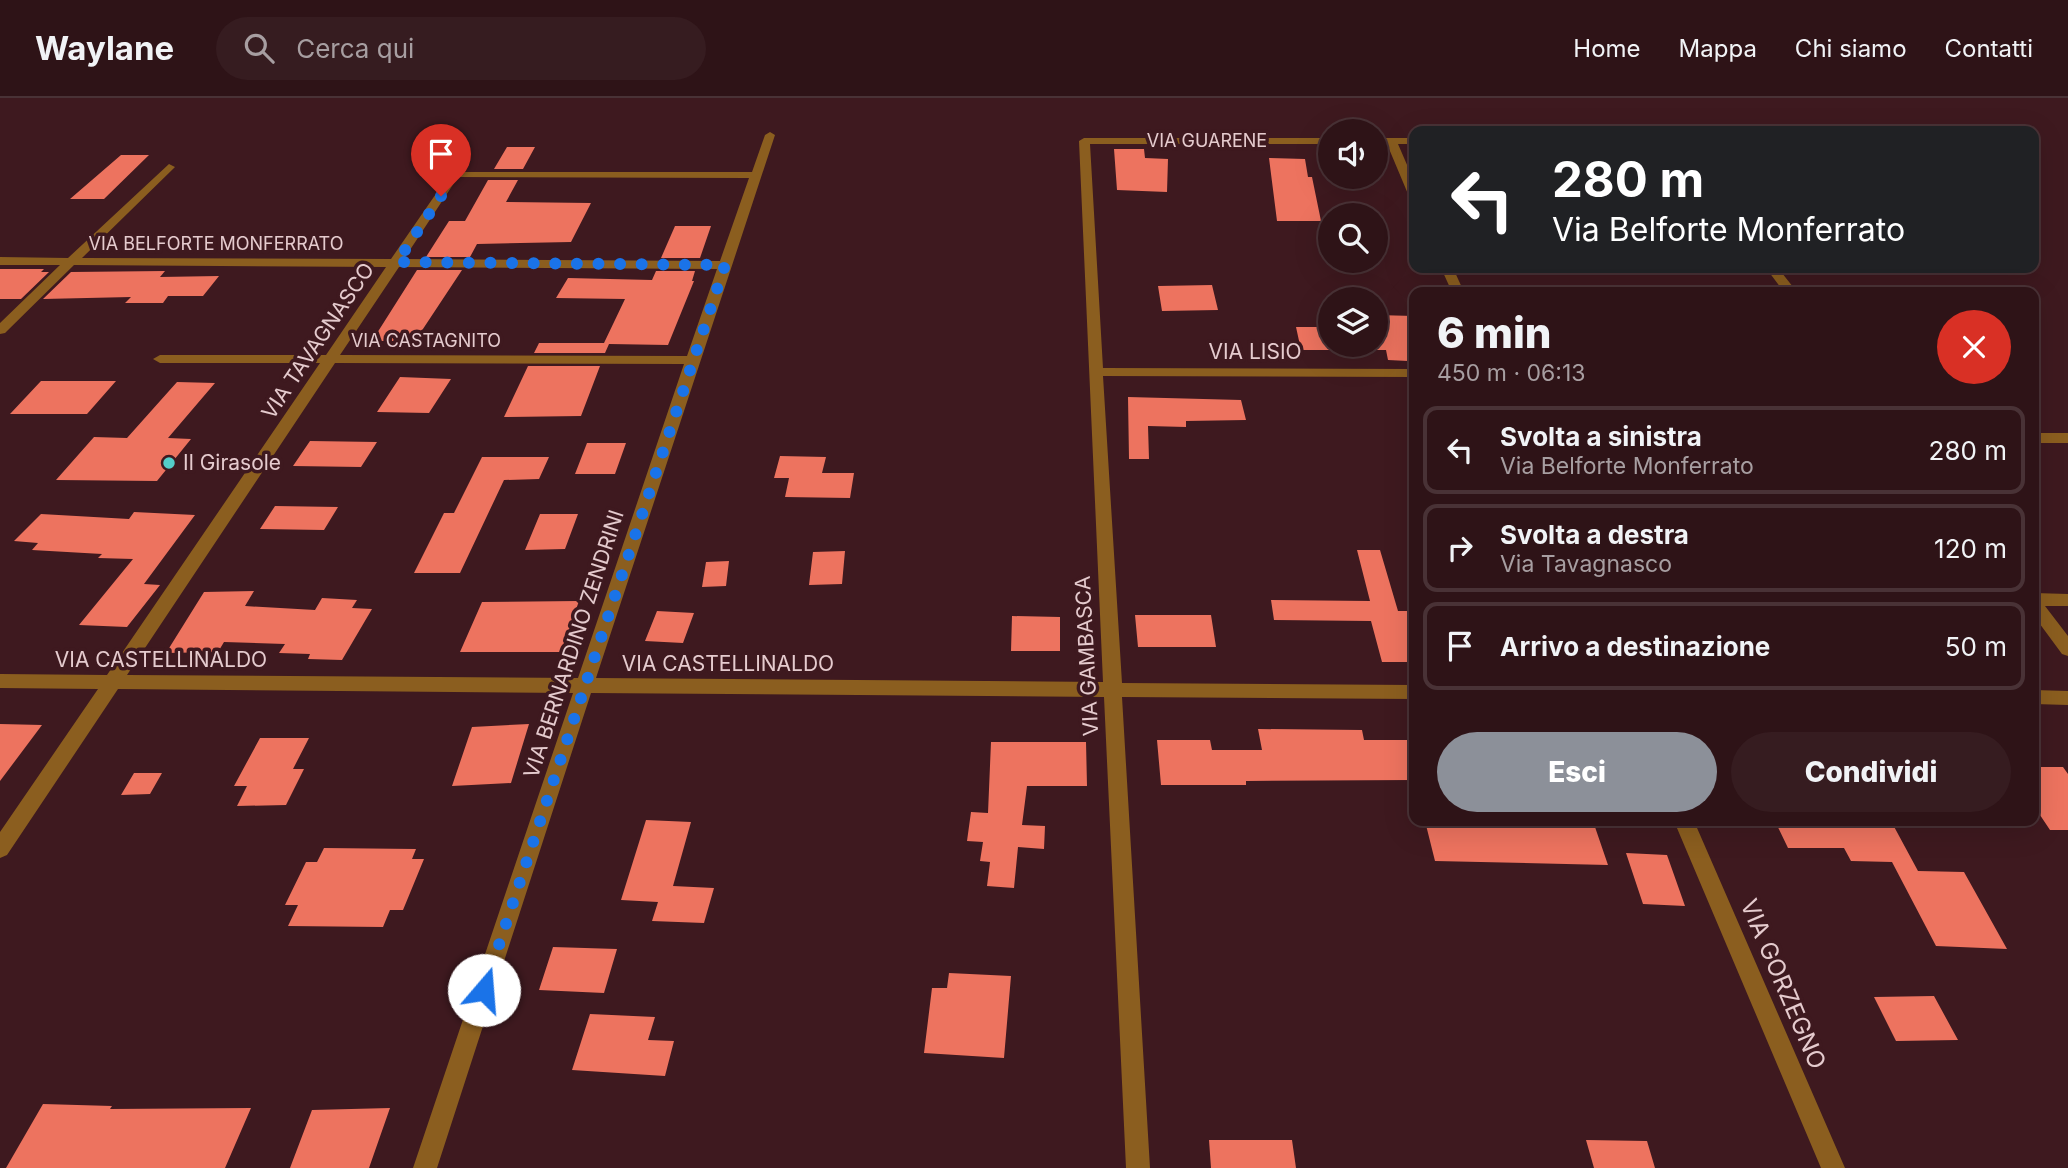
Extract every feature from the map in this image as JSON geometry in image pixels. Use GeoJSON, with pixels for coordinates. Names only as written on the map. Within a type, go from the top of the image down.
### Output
{"type":"FeatureCollection","features":[{"type":"Feature","properties":{"kind":"street","name":"VIA BERNARDINO ZENDRINI"},"geometry":{"type":"LineString","coordinates":[[425,1168],[692,360],[770,135]]}},
{"type":"Feature","properties":{"kind":"street","name":"VIA GUARENE"},"geometry":{"type":"LineString","coordinates":[[1084,141],[1318,141]]}},
{"type":"Feature","properties":{"kind":"street","name":"VIA GAMBASCA"},"geometry":{"type":"LineString","coordinates":[[1084,141],[1138,1168]]}},
{"type":"Feature","properties":{"kind":"street"},"geometry":{"type":"LineString","coordinates":[[1409,141],[1391,141],[1409,182]]}},
{"type":"Feature","properties":{"kind":"street"},"geometry":{"type":"LineString","coordinates":[[0,330],[169,167]]}},
{"type":"Feature","properties":{"kind":"street","name":"VIA TAVAGNASCO"},"geometry":{"type":"LineString","coordinates":[[0,849],[455,174],[756,175]]}},
{"type":"Feature","properties":{"kind":"street","name":"VIA BELFORTE MONFERRATO"},"geometry":{"type":"LineString","coordinates":[[0,261],[725,265]]}},
{"type":"Feature","properties":{"kind":"street"},"geometry":{"type":"LineString","coordinates":[[1776,273],[1787,287]]}},
{"type":"Feature","properties":{"kind":"street","name":"VIA CASTAGNITO"},"geometry":{"type":"LineString","coordinates":[[160,359],[692,360]]}},
{"type":"Feature","properties":{"kind":"street","name":"VIA LISIO"},"geometry":{"type":"LineString","coordinates":[[1096,372],[1409,373]]}},
{"type":"Feature","properties":{"kind":"street"},"geometry":{"type":"LineString","coordinates":[[2039,438],[2068,438]]}},
{"type":"Feature","properties":{"kind":"street"},"geometry":{"type":"LineString","coordinates":[[2039,602],[2068,600]]}},
{"type":"Feature","properties":{"kind":"street"},"geometry":{"type":"LineString","coordinates":[[2039,609],[2068,649]]}},
{"type":"Feature","properties":{"kind":"street","name":"VIA CASTELLINALDO"},"geometry":{"type":"LineString","coordinates":[[0,681],[1409,692]]}},
{"type":"Feature","properties":{"kind":"street"},"geometry":{"type":"LineString","coordinates":[[2039,697],[2068,698]]}},
{"type":"Feature","properties":{"kind":"street","name":"VIA GORZEGNO"},"geometry":{"type":"LineString","coordinates":[[1686,826],[1833,1168]]}},
{"type":"Feature","properties":{"kind":"building"},"geometry":{"type":"Polygon","coordinates":[[[507,147],[535,147],[523,169],[494,169],[507,147]]]}},
{"type":"Feature","properties":{"kind":"building"},"geometry":{"type":"Polygon","coordinates":[[[1114,149],[1144,149],[1145,158],[1168,159],[1167,192],[1117,190],[1114,149]]]}},
{"type":"Feature","properties":{"kind":"building"},"geometry":{"type":"Polygon","coordinates":[[[121,155],[149,155],[104,199],[70,199],[121,155]]]}},
{"type":"Feature","properties":{"kind":"building"},"geometry":{"type":"Polygon","coordinates":[[[1269,158],[1305,159],[1308,177],[1312,177],[1318,221],[1277,221],[1269,158]]]}},
{"type":"Feature","properties":{"kind":"building"},"geometry":{"type":"Polygon","coordinates":[[[488,180],[518,180],[506,202],[591,203],[571,242],[477,244],[470,257],[426,257],[449,221],[465,221],[488,180]]]}},
{"type":"Feature","properties":{"kind":"building"},"geometry":{"type":"Polygon","coordinates":[[[675,226],[711,226],[700,258],[661,258],[675,226]]]}},
{"type":"Feature","properties":{"kind":"building"},"geometry":{"type":"Polygon","coordinates":[[[0,269],[44,269],[41,272],[49,272],[21,299],[0,299],[0,269]]]}},
{"type":"Feature","properties":{"kind":"building"},"geometry":{"type":"Polygon","coordinates":[[[417,270],[462,270],[415,341],[372,341],[417,270]]]}},
{"type":"Feature","properties":{"kind":"building"},"geometry":{"type":"Polygon","coordinates":[[[165,271],[160,277],[219,276],[203,296],[168,296],[163,303],[125,303],[131,297],[43,299],[71,272],[165,271]]]}},
{"type":"Feature","properties":{"kind":"building"},"geometry":{"type":"Polygon","coordinates":[[[656,271],[695,271],[694,281],[668,345],[609,344],[605,353],[534,353],[539,343],[604,343],[625,299],[556,298],[568,278],[652,280],[656,271]]]}},
{"type":"Feature","properties":{"kind":"building"},"geometry":{"type":"Polygon","coordinates":[[[1212,285],[1218,310],[1162,311],[1158,286],[1212,285]]]}},
{"type":"Feature","properties":{"kind":"building"},"geometry":{"type":"Polygon","coordinates":[[[1388,315],[1409,316],[1408,361],[1388,360],[1388,315]]]}},
{"type":"Feature","properties":{"kind":"building"},"geometry":{"type":"Polygon","coordinates":[[[1296,327],[1318,327],[1318,350],[1301,350],[1296,327]]]}},
{"type":"Feature","properties":{"kind":"building"},"geometry":{"type":"Polygon","coordinates":[[[528,366],[600,366],[581,416],[504,417],[528,366]]]}},
{"type":"Feature","properties":{"kind":"building"},"geometry":{"type":"Polygon","coordinates":[[[400,377],[451,379],[429,413],[377,412],[400,377]]]}},
{"type":"Feature","properties":{"kind":"building"},"geometry":{"type":"Polygon","coordinates":[[[41,381],[116,381],[87,414],[10,414],[41,381]]]}},
{"type":"Feature","properties":{"kind":"building"},"geometry":{"type":"Polygon","coordinates":[[[177,382],[215,383],[168,438],[191,439],[157,481],[56,480],[94,437],[127,438],[177,382]]]}},
{"type":"Feature","properties":{"kind":"building"},"geometry":{"type":"Polygon","coordinates":[[[1128,397],[1241,400],[1246,420],[1186,421],[1186,427],[1148,426],[1149,459],[1129,459],[1128,397]]]}},
{"type":"Feature","properties":{"kind":"building"},"geometry":{"type":"Polygon","coordinates":[[[310,441],[377,442],[361,467],[293,466],[310,441]]]}},
{"type":"Feature","properties":{"kind":"building"},"geometry":{"type":"Polygon","coordinates":[[[587,443],[626,443],[615,474],[575,474],[587,443]]]}},
{"type":"Feature","properties":{"kind":"building"},"geometry":{"type":"Polygon","coordinates":[[[780,456],[826,457],[822,473],[854,473],[850,498],[785,497],[789,478],[774,478],[780,456]]]}},
{"type":"Feature","properties":{"kind":"building"},"geometry":{"type":"Polygon","coordinates":[[[482,457],[549,457],[539,479],[504,480],[460,573],[414,573],[444,513],[454,513],[482,457]]]}},
{"type":"Feature","properties":{"kind":"building"},"geometry":{"type":"Polygon","coordinates":[[[275,506],[338,507],[324,530],[260,529],[275,506]]]}},
{"type":"Feature","properties":{"kind":"building"},"geometry":{"type":"Polygon","coordinates":[[[134,512],[195,515],[144,584],[160,585],[127,627],[79,625],[133,559],[98,558],[102,554],[32,550],[38,543],[14,541],[41,514],[129,519],[134,512]]]}},
{"type":"Feature","properties":{"kind":"building"},"geometry":{"type":"Polygon","coordinates":[[[540,514],[578,514],[565,549],[525,550],[540,514]]]}},
{"type":"Feature","properties":{"kind":"building"},"geometry":{"type":"Polygon","coordinates":[[[1357,550],[1380,550],[1398,611],[1409,611],[1409,662],[1382,662],[1371,621],[1274,620],[1271,600],[1370,601],[1357,550]]]}},
{"type":"Feature","properties":{"kind":"building"},"geometry":{"type":"Polygon","coordinates":[[[845,551],[842,584],[809,585],[813,552],[845,551]]]}},
{"type":"Feature","properties":{"kind":"building"},"geometry":{"type":"Polygon","coordinates":[[[729,561],[726,586],[702,587],[706,562],[729,561]]]}},
{"type":"Feature","properties":{"kind":"building"},"geometry":{"type":"Polygon","coordinates":[[[254,591],[245,606],[315,610],[322,598],[357,600],[352,608],[372,609],[342,660],[308,659],[310,654],[279,653],[285,644],[224,642],[218,652],[166,653],[204,592],[254,591]]]}},
{"type":"Feature","properties":{"kind":"building"},"geometry":{"type":"Polygon","coordinates":[[[579,601],[561,652],[460,652],[482,602],[579,601]]]}},
{"type":"Feature","properties":{"kind":"building"},"geometry":{"type":"Polygon","coordinates":[[[657,611],[694,613],[683,643],[645,641],[657,611]]]}},
{"type":"Feature","properties":{"kind":"building"},"geometry":{"type":"Polygon","coordinates":[[[1135,615],[1211,615],[1216,647],[1138,647],[1135,615]]]}},
{"type":"Feature","properties":{"kind":"building"},"geometry":{"type":"Polygon","coordinates":[[[1012,616],[1060,617],[1060,651],[1011,651],[1012,616]]]}},
{"type":"Feature","properties":{"kind":"building"},"geometry":{"type":"Polygon","coordinates":[[[0,724],[42,725],[0,781],[0,724]]]}},
{"type":"Feature","properties":{"kind":"building"},"geometry":{"type":"Polygon","coordinates":[[[529,724],[511,783],[452,786],[472,727],[529,724]]]}},
{"type":"Feature","properties":{"kind":"building"},"geometry":{"type":"Polygon","coordinates":[[[1258,729],[1362,730],[1364,740],[1409,740],[1409,780],[1246,781],[1246,785],[1161,785],[1157,740],[1210,740],[1212,750],[1262,750],[1258,729]]]}},
{"type":"Feature","properties":{"kind":"building"},"geometry":{"type":"Polygon","coordinates":[[[260,738],[309,738],[293,769],[304,769],[286,805],[237,806],[247,786],[234,786],[260,738]]]}},
{"type":"Feature","properties":{"kind":"building"},"geometry":{"type":"Polygon","coordinates":[[[991,742],[1086,742],[1087,786],[1027,786],[1022,825],[1045,826],[1044,849],[1018,847],[1014,888],[987,886],[990,862],[980,861],[983,842],[967,841],[971,812],[988,813],[991,742]]]}},
{"type":"Feature","properties":{"kind":"building"},"geometry":{"type":"Polygon","coordinates":[[[2039,767],[2063,767],[2068,774],[2068,830],[2050,830],[2039,814],[2039,767]]]}},
{"type":"Feature","properties":{"kind":"building"},"geometry":{"type":"Polygon","coordinates":[[[134,773],[162,773],[150,794],[121,795],[134,773]]]}},
{"type":"Feature","properties":{"kind":"building"},"geometry":{"type":"Polygon","coordinates":[[[646,820],[691,822],[673,886],[714,888],[704,923],[652,921],[658,902],[621,900],[646,820]]]}},
{"type":"Feature","properties":{"kind":"building"},"geometry":{"type":"Polygon","coordinates":[[[1426,826],[1595,827],[1608,865],[1435,861],[1426,826]]]}},
{"type":"Feature","properties":{"kind":"building"},"geometry":{"type":"Polygon","coordinates":[[[1777,826],[1894,826],[1918,871],[1964,872],[2007,949],[1936,946],[1892,862],[1851,861],[1844,848],[1788,848],[1777,826]]]}},
{"type":"Feature","properties":{"kind":"building"},"geometry":{"type":"Polygon","coordinates":[[[324,848],[416,849],[412,859],[424,859],[403,910],[390,910],[383,927],[288,926],[298,905],[285,905],[306,862],[317,862],[324,848]]]}},
{"type":"Feature","properties":{"kind":"building"},"geometry":{"type":"Polygon","coordinates":[[[1626,853],[1667,855],[1685,906],[1643,904],[1626,853]]]}},
{"type":"Feature","properties":{"kind":"building"},"geometry":{"type":"Polygon","coordinates":[[[553,947],[617,949],[604,993],[539,990],[553,947]]]}},
{"type":"Feature","properties":{"kind":"building"},"geometry":{"type":"Polygon","coordinates":[[[949,973],[1011,976],[1004,1058],[924,1053],[932,988],[947,988],[949,973]]]}},
{"type":"Feature","properties":{"kind":"building"},"geometry":{"type":"Polygon","coordinates":[[[1934,996],[1958,1040],[1896,1041],[1874,997],[1934,996]]]}},
{"type":"Feature","properties":{"kind":"building"},"geometry":{"type":"Polygon","coordinates":[[[590,1014],[655,1017],[648,1040],[674,1041],[665,1076],[572,1070],[590,1014]]]}},
{"type":"Feature","properties":{"kind":"building"},"geometry":{"type":"Polygon","coordinates":[[[43,1104],[112,1106],[110,1109],[251,1108],[225,1168],[6,1168],[43,1104]]]}},
{"type":"Feature","properties":{"kind":"building"},"geometry":{"type":"Polygon","coordinates":[[[390,1108],[369,1168],[290,1168],[312,1110],[390,1108]]]}},
{"type":"Feature","properties":{"kind":"building"},"geometry":{"type":"Polygon","coordinates":[[[1209,1140],[1292,1140],[1296,1168],[1211,1168],[1209,1140]]]}},
{"type":"Feature","properties":{"kind":"building"},"geometry":{"type":"Polygon","coordinates":[[[1586,1140],[1647,1141],[1655,1168],[1594,1168],[1586,1140]]]}},
{"type":"Feature","properties":{"kind":"place","name":"Il Girasole"},"geometry":{"type":"Point","coordinates":[169,463]}},
{"type":"Feature","properties":{"kind":"route"},"geometry":{"type":"LineString","coordinates":[[441,196],[397,262],[725,265],[484,990]]}}]}
